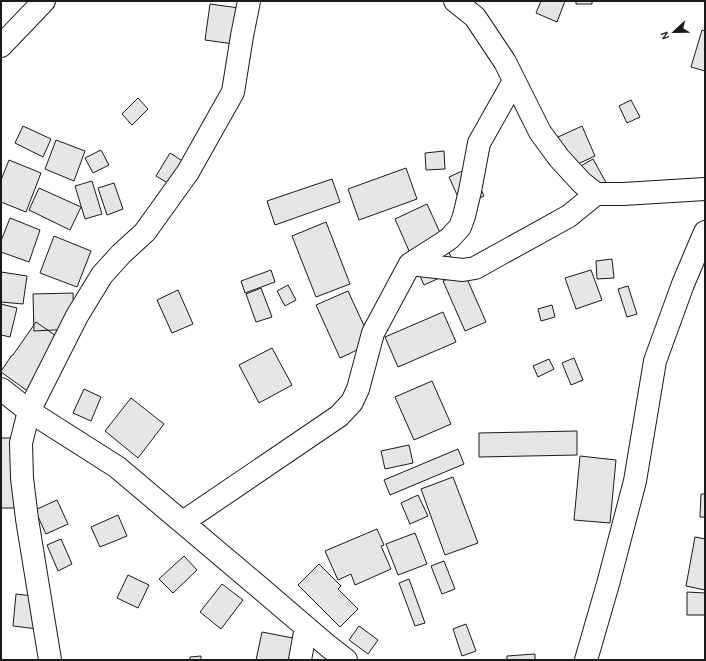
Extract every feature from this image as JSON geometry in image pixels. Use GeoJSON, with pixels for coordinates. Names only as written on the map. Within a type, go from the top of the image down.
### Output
{"type":"FeatureCollection","features":[{"type":"Feature","properties":{"kind":"street"},"geometry":{"type":"LineString","coordinates":[[1,46],[44,1]]}},
{"type":"Feature","properties":{"kind":"street"},"geometry":{"type":"LineString","coordinates":[[50,660],[27,519],[22,478],[21,443],[29,411],[77,316],[102,275],[145,232],[188,172],[233,92],[249,1]]}},
{"type":"Feature","properties":{"kind":"street"},"geometry":{"type":"LineString","coordinates":[[455,1],[475,18],[505,62],[540,132],[559,158],[582,183],[596,194],[623,194],[705,189]]}},
{"type":"Feature","properties":{"kind":"street"},"geometry":{"type":"LineString","coordinates":[[183,522],[339,416],[352,402],[358,389],[373,333],[410,264],[450,238],[460,227],[470,191],[479,143],[514,81]]}},
{"type":"Feature","properties":{"kind":"street"},"geometry":{"type":"LineString","coordinates":[[410,264],[463,270],[475,268],[561,221],[596,194]]}},
{"type":"Feature","properties":{"kind":"street"},"geometry":{"type":"LineString","coordinates":[[586,660],[635,481],[655,361],[683,284],[705,232]]}},
{"type":"Feature","properties":{"kind":"street"},"geometry":{"type":"LineString","coordinates":[[1,389],[29,411],[117,467],[346,660]]}},
{"type":"Feature","properties":{"kind":"street"},"geometry":{"type":"LineString","coordinates":[[300,660],[306,627]]}},
{"type":"Feature","properties":{"kind":"building"},"geometry":{"type":"Polygon","coordinates":[[[541,1],[565,1],[557,22],[536,13],[541,1]]]}},
{"type":"Feature","properties":{"kind":"building"},"geometry":{"type":"Polygon","coordinates":[[[576,1],[592,1],[592,4],[576,4],[576,1]]]}},
{"type":"Feature","properties":{"kind":"building"},"geometry":{"type":"Polygon","coordinates":[[[210,4],[246,9],[241,45],[205,40],[210,4]]]}},
{"type":"Feature","properties":{"kind":"building"},"geometry":{"type":"Polygon","coordinates":[[[702,30],[705,31],[705,71],[691,67],[702,30]]]}},
{"type":"Feature","properties":{"kind":"building"},"geometry":{"type":"Polygon","coordinates":[[[138,98],[148,109],[132,125],[122,114],[138,98]]]}},
{"type":"Feature","properties":{"kind":"building"},"geometry":{"type":"Polygon","coordinates":[[[631,100],[640,117],[627,123],[619,106],[631,100]]]}},
{"type":"Feature","properties":{"kind":"building"},"geometry":{"type":"Polygon","coordinates":[[[23,126],[51,139],[43,157],[15,143],[23,126]]]}},
{"type":"Feature","properties":{"kind":"building"},"geometry":{"type":"Polygon","coordinates":[[[582,126],[595,156],[569,168],[556,138],[582,126]]]}},
{"type":"Feature","properties":{"kind":"building"},"geometry":{"type":"Polygon","coordinates":[[[56,140],[85,151],[74,181],[45,169],[56,140]]]}},
{"type":"Feature","properties":{"kind":"building"},"geometry":{"type":"Polygon","coordinates":[[[101,150],[109,165],[93,173],[85,158],[101,150]]]}},
{"type":"Feature","properties":{"kind":"building"},"geometry":{"type":"Polygon","coordinates":[[[444,151],[445,169],[426,170],[425,153],[444,151]]]}},
{"type":"Feature","properties":{"kind":"building"},"geometry":{"type":"Polygon","coordinates":[[[170,153],[187,164],[173,186],[156,176],[170,153]]]}},
{"type":"Feature","properties":{"kind":"building"},"geometry":{"type":"Polygon","coordinates":[[[593,159],[614,197],[579,167],[593,159]]]}},
{"type":"Feature","properties":{"kind":"building"},"geometry":{"type":"Polygon","coordinates":[[[9,160],[41,173],[26,212],[1,202],[1,180],[9,160]]]}},
{"type":"Feature","properties":{"kind":"building"},"geometry":{"type":"Polygon","coordinates":[[[471,167],[484,196],[462,206],[449,177],[471,167]]]}},
{"type":"Feature","properties":{"kind":"building"},"geometry":{"type":"Polygon","coordinates":[[[406,168],[417,199],[359,220],[348,189],[406,168]]]}},
{"type":"Feature","properties":{"kind":"building"},"geometry":{"type":"Polygon","coordinates":[[[332,179],[340,202],[275,225],[267,201],[332,179]]]}},
{"type":"Feature","properties":{"kind":"building"},"geometry":{"type":"Polygon","coordinates":[[[92,181],[102,214],[85,219],[75,186],[92,181]]]}},
{"type":"Feature","properties":{"kind":"building"},"geometry":{"type":"Polygon","coordinates":[[[114,183],[123,209],[107,215],[98,188],[114,183]]]}},
{"type":"Feature","properties":{"kind":"building"},"geometry":{"type":"Polygon","coordinates":[[[39,188],[81,207],[70,230],[29,210],[39,188]]]}},
{"type":"Feature","properties":{"kind":"building"},"geometry":{"type":"Polygon","coordinates":[[[427,204],[457,270],[424,285],[395,219],[427,204]]]}},
{"type":"Feature","properties":{"kind":"building"},"geometry":{"type":"Polygon","coordinates":[[[10,218],[40,230],[29,262],[1,252],[1,241],[10,218]]]}},
{"type":"Feature","properties":{"kind":"building"},"geometry":{"type":"Polygon","coordinates":[[[326,222],[350,284],[316,297],[292,236],[326,222]]]}},
{"type":"Feature","properties":{"kind":"building"},"geometry":{"type":"Polygon","coordinates":[[[54,236],[91,251],[77,287],[40,273],[54,236]]]}},
{"type":"Feature","properties":{"kind":"building"},"geometry":{"type":"Polygon","coordinates":[[[612,259],[614,278],[597,279],[596,261],[612,259]]]}},
{"type":"Feature","properties":{"kind":"building"},"geometry":{"type":"Polygon","coordinates":[[[271,270],[275,282],[245,293],[241,281],[271,270]]]}},
{"type":"Feature","properties":{"kind":"building"},"geometry":{"type":"Polygon","coordinates":[[[591,270],[602,300],[576,309],[565,278],[591,270]]]}},
{"type":"Feature","properties":{"kind":"building"},"geometry":{"type":"Polygon","coordinates":[[[1,272],[27,276],[23,304],[1,302],[1,272]]]}},
{"type":"Feature","properties":{"kind":"building"},"geometry":{"type":"Polygon","coordinates":[[[464,272],[486,322],[465,331],[443,281],[464,272]]]}},
{"type":"Feature","properties":{"kind":"building"},"geometry":{"type":"Polygon","coordinates":[[[288,285],[296,300],[285,306],[277,291],[288,285]]]}},
{"type":"Feature","properties":{"kind":"building"},"geometry":{"type":"Polygon","coordinates":[[[628,286],[637,314],[627,317],[618,289],[628,286]]]}},
{"type":"Feature","properties":{"kind":"building"},"geometry":{"type":"Polygon","coordinates":[[[261,288],[272,317],[256,322],[246,294],[261,288]]]}},
{"type":"Feature","properties":{"kind":"building"},"geometry":{"type":"Polygon","coordinates":[[[178,290],[193,324],[172,333],[157,300],[178,290]]]}},
{"type":"Feature","properties":{"kind":"building"},"geometry":{"type":"Polygon","coordinates":[[[348,291],[372,343],[340,358],[316,305],[348,291]]]}},
{"type":"Feature","properties":{"kind":"building"},"geometry":{"type":"Polygon","coordinates":[[[73,293],[74,329],[34,331],[33,294],[73,293]]]}},
{"type":"Feature","properties":{"kind":"building"},"geometry":{"type":"Polygon","coordinates":[[[1,304],[17,308],[10,337],[1,335],[1,304]]]}},
{"type":"Feature","properties":{"kind":"building"},"geometry":{"type":"Polygon","coordinates":[[[552,305],[555,317],[541,321],[538,309],[552,305]]]}},
{"type":"Feature","properties":{"kind":"building"},"geometry":{"type":"Polygon","coordinates":[[[443,312],[456,342],[398,367],[385,337],[443,312]]]}},
{"type":"Feature","properties":{"kind":"building"},"geometry":{"type":"Polygon","coordinates":[[[36,322],[69,345],[33,395],[1,371],[36,322]]]}},
{"type":"Feature","properties":{"kind":"building"},"geometry":{"type":"Polygon","coordinates":[[[272,348],[292,385],[259,403],[239,365],[272,348]]]}},
{"type":"Feature","properties":{"kind":"building"},"geometry":{"type":"Polygon","coordinates":[[[574,358],[583,380],[571,385],[562,363],[574,358]]]}},
{"type":"Feature","properties":{"kind":"building"},"geometry":{"type":"Polygon","coordinates":[[[549,359],[554,369],[538,377],[533,366],[549,359]]]}},
{"type":"Feature","properties":{"kind":"building"},"geometry":{"type":"Polygon","coordinates":[[[432,381],[451,424],[414,440],[395,397],[432,381]]]}},
{"type":"Feature","properties":{"kind":"building"},"geometry":{"type":"Polygon","coordinates":[[[84,389],[101,397],[91,421],[73,413],[84,389]]]}},
{"type":"Feature","properties":{"kind":"building"},"geometry":{"type":"Polygon","coordinates":[[[131,398],[164,424],[138,458],[105,431],[131,398]]]}},
{"type":"Feature","properties":{"kind":"building"},"geometry":{"type":"Polygon","coordinates":[[[577,431],[577,455],[479,457],[479,433],[577,431]]]}},
{"type":"Feature","properties":{"kind":"building"},"geometry":{"type":"Polygon","coordinates":[[[1,438],[24,438],[26,508],[1,508],[1,438]]]}},
{"type":"Feature","properties":{"kind":"building"},"geometry":{"type":"Polygon","coordinates":[[[409,445],[413,463],[385,469],[381,451],[409,445]]]}},
{"type":"Feature","properties":{"kind":"building"},"geometry":{"type":"Polygon","coordinates":[[[458,449],[464,464],[390,495],[384,480],[458,449]]]}},
{"type":"Feature","properties":{"kind":"building"},"geometry":{"type":"Polygon","coordinates":[[[580,456],[616,460],[610,523],[574,520],[580,456]]]}},
{"type":"Feature","properties":{"kind":"building"},"geometry":{"type":"Polygon","coordinates":[[[453,477],[478,543],[445,555],[421,489],[453,477]]]}},
{"type":"Feature","properties":{"kind":"building"},"geometry":{"type":"Polygon","coordinates":[[[701,494],[705,494],[705,517],[700,517],[701,494]]]}},
{"type":"Feature","properties":{"kind":"building"},"geometry":{"type":"Polygon","coordinates":[[[418,495],[428,516],[410,524],[401,503],[418,495]]]}},
{"type":"Feature","properties":{"kind":"building"},"geometry":{"type":"Polygon","coordinates":[[[57,500],[68,524],[46,534],[35,510],[57,500]]]}},
{"type":"Feature","properties":{"kind":"building"},"geometry":{"type":"Polygon","coordinates":[[[118,515],[127,536],[100,547],[91,527],[118,515]]]}},
{"type":"Feature","properties":{"kind":"building"},"geometry":{"type":"Polygon","coordinates":[[[377,529],[384,545],[381,546],[391,569],[355,585],[351,574],[338,580],[325,551],[377,529]]]}},
{"type":"Feature","properties":{"kind":"building"},"geometry":{"type":"Polygon","coordinates":[[[415,533],[427,564],[398,575],[386,544],[415,533]]]}},
{"type":"Feature","properties":{"kind":"building"},"geometry":{"type":"Polygon","coordinates":[[[695,537],[705,539],[705,590],[686,586],[695,537]]]}},
{"type":"Feature","properties":{"kind":"building"},"geometry":{"type":"Polygon","coordinates":[[[61,539],[72,564],[58,571],[47,545],[61,539]]]}},
{"type":"Feature","properties":{"kind":"building"},"geometry":{"type":"Polygon","coordinates":[[[184,556],[197,570],[173,593],[159,579],[184,556]]]}},
{"type":"Feature","properties":{"kind":"building"},"geometry":{"type":"Polygon","coordinates":[[[444,561],[455,589],[442,594],[431,566],[444,561]]]}},
{"type":"Feature","properties":{"kind":"building"},"geometry":{"type":"Polygon","coordinates":[[[319,564],[341,586],[338,589],[358,609],[340,627],[298,585],[319,564]]]}},
{"type":"Feature","properties":{"kind":"building"},"geometry":{"type":"Polygon","coordinates":[[[128,575],[149,585],[138,608],[117,598],[128,575]]]}},
{"type":"Feature","properties":{"kind":"building"},"geometry":{"type":"Polygon","coordinates":[[[409,579],[425,623],[415,626],[399,583],[409,579]]]}},
{"type":"Feature","properties":{"kind":"building"},"geometry":{"type":"Polygon","coordinates":[[[222,584],[243,600],[221,629],[200,612],[222,584]]]}},
{"type":"Feature","properties":{"kind":"building"},"geometry":{"type":"Polygon","coordinates":[[[687,592],[705,593],[705,615],[687,615],[687,592]]]}},
{"type":"Feature","properties":{"kind":"building"},"geometry":{"type":"Polygon","coordinates":[[[16,594],[41,597],[38,629],[13,626],[16,594]]]}},
{"type":"Feature","properties":{"kind":"building"},"geometry":{"type":"Polygon","coordinates":[[[466,624],[476,651],[462,656],[453,629],[466,624]]]}},
{"type":"Feature","properties":{"kind":"building"},"geometry":{"type":"Polygon","coordinates":[[[359,626],[378,640],[368,654],[349,640],[359,626]]]}},
{"type":"Feature","properties":{"kind":"building"},"geometry":{"type":"Polygon","coordinates":[[[262,632],[303,640],[299,660],[256,660],[262,632]]]}},
{"type":"Feature","properties":{"kind":"building"},"geometry":{"type":"Polygon","coordinates":[[[535,654],[535,660],[507,660],[507,656],[535,654]]]}},
{"type":"Feature","properties":{"kind":"building"},"geometry":{"type":"Polygon","coordinates":[[[201,656],[201,660],[190,660],[190,657],[201,656]]]}}]}
